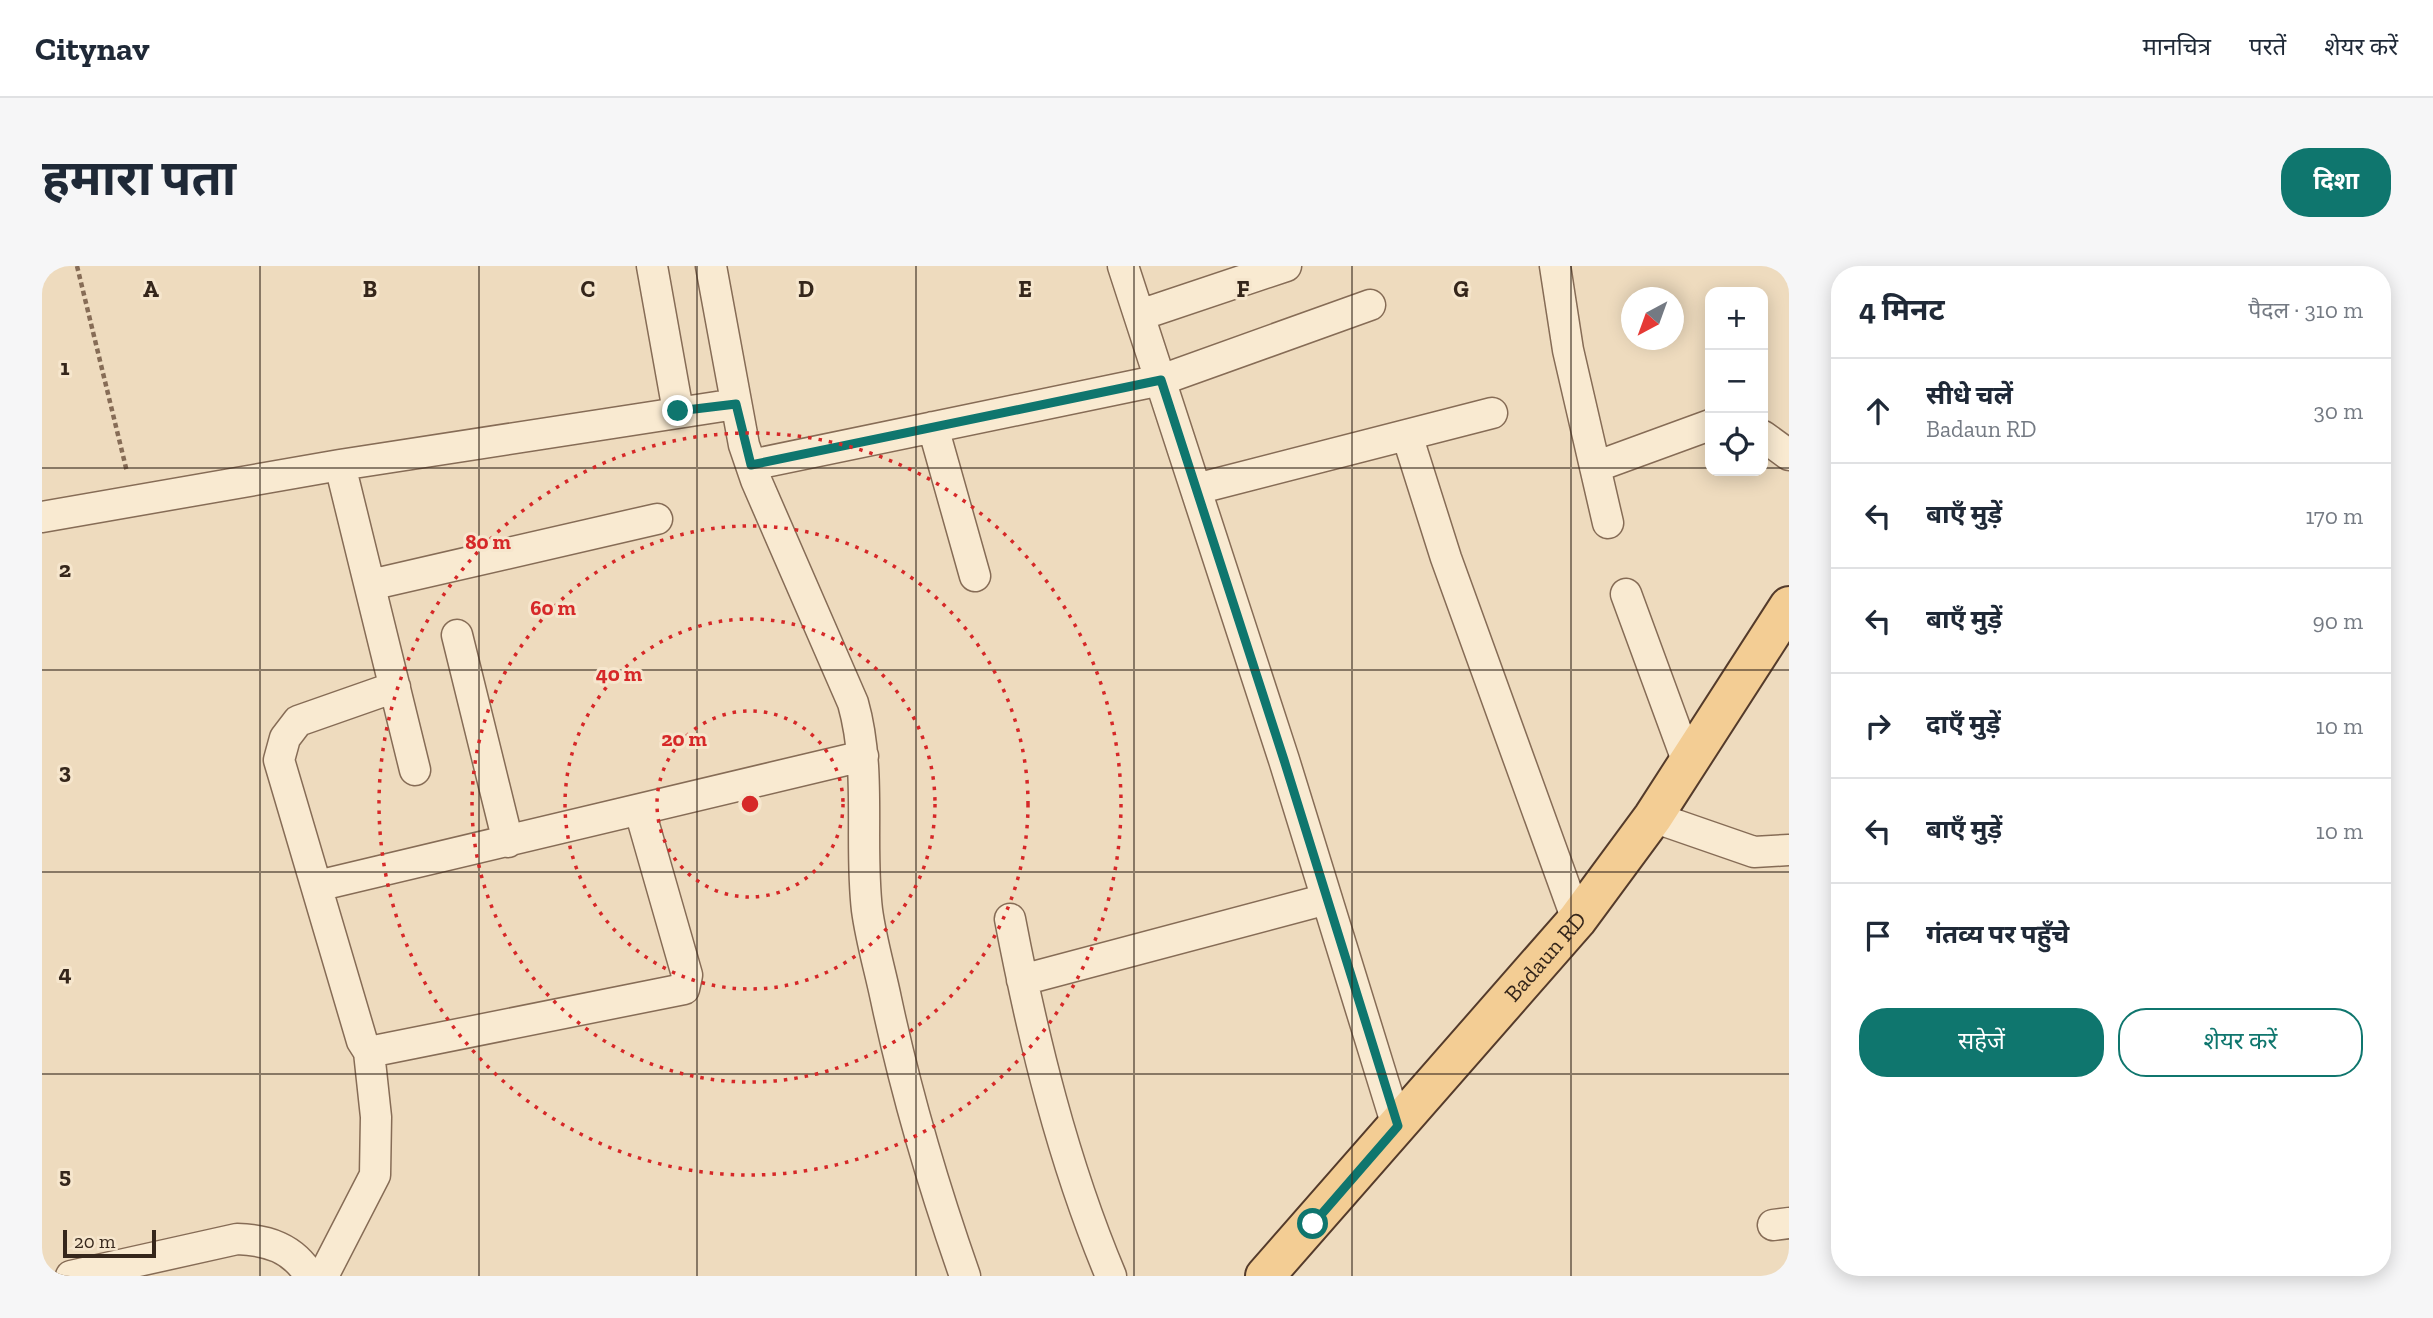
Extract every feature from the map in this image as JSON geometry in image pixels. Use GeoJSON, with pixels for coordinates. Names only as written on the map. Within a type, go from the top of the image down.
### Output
{"type":"FeatureCollection","features":[{"type":"Feature","properties":{"kind":"main road","name":"Badaun RD"},"geometry":{"type":"LineString","coordinates":[[1265,1276],[1577,920],[1653,817],[1789,606]]}},
{"type":"Feature","properties":{"kind":"street"},"geometry":{"type":"LineString","coordinates":[[652,266],[678,411]]}},
{"type":"Feature","properties":{"kind":"street"},"geometry":{"type":"LineString","coordinates":[[710,266],[736,404],[751,465],[853,703],[861,733],[862,855],[868,913],[900,1063],[943,1212],[965,1276]]}},
{"type":"Feature","properties":{"kind":"street"},"geometry":{"type":"LineString","coordinates":[[1123,266],[1398,1126]]}},
{"type":"Feature","properties":{"kind":"street"},"geometry":{"type":"LineString","coordinates":[[1140,315],[1286,266]]}},
{"type":"Feature","properties":{"kind":"street"},"geometry":{"type":"LineString","coordinates":[[1557,267],[1568,350],[1608,523]]}},
{"type":"Feature","properties":{"kind":"street"},"geometry":{"type":"LineString","coordinates":[[751,465],[1161,380],[1370,305]]}},
{"type":"Feature","properties":{"kind":"street"},"geometry":{"type":"LineString","coordinates":[[42,517],[135,504],[340,465],[736,404]]}},
{"type":"Feature","properties":{"kind":"street"},"geometry":{"type":"LineString","coordinates":[[1196,489],[1492,413]]}},
{"type":"Feature","properties":{"kind":"street"},"geometry":{"type":"LineString","coordinates":[[933,427],[975,576]]}},
{"type":"Feature","properties":{"kind":"street"},"geometry":{"type":"LineString","coordinates":[[1595,467],[1705,427]]}},
{"type":"Feature","properties":{"kind":"street"},"geometry":{"type":"LineString","coordinates":[[1407,435],[1446,558],[1577,920]]}},
{"type":"Feature","properties":{"kind":"street"},"geometry":{"type":"LineString","coordinates":[[1768,440],[1789,455]]}},
{"type":"Feature","properties":{"kind":"street"},"geometry":{"type":"LineString","coordinates":[[340,465],[415,770]]}},
{"type":"Feature","properties":{"kind":"street"},"geometry":{"type":"LineString","coordinates":[[370,585],[657,519]]}},
{"type":"Feature","properties":{"kind":"street"},"geometry":{"type":"LineString","coordinates":[[1626,594],[1688,763]]}},
{"type":"Feature","properties":{"kind":"street"},"geometry":{"type":"LineString","coordinates":[[457,635],[508,842]]}},
{"type":"Feature","properties":{"kind":"street"},"geometry":{"type":"LineString","coordinates":[[323,1276],[375,1175],[376,1117],[369,1052],[362,1041],[279,760],[285,738],[298,721],[395,687]]}},
{"type":"Feature","properties":{"kind":"street"},"geometry":{"type":"LineString","coordinates":[[317,886],[863,756]]}},
{"type":"Feature","properties":{"kind":"street"},"geometry":{"type":"LineString","coordinates":[[369,1052],[684,989],[687,975],[640,811]]}},
{"type":"Feature","properties":{"kind":"street"},"geometry":{"type":"LineString","coordinates":[[1653,817],[1733,846],[1785,856]]}},
{"type":"Feature","properties":{"kind":"street"},"geometry":{"type":"LineString","coordinates":[[1022,981],[1327,899]]}},
{"type":"Feature","properties":{"kind":"street"},"geometry":{"type":"LineString","coordinates":[[1010,919],[1022,981],[1057,1119],[1111,1276]]}},
{"type":"Feature","properties":{"kind":"street"},"geometry":{"type":"LineString","coordinates":[[71,1276],[237,1239],[261,1240],[284,1249],[302,1264],[310,1276]]}},
{"type":"Feature","properties":{"kind":"path"},"geometry":{"type":"LineString","coordinates":[[77,266],[135,504]]}},
{"type":"Feature","properties":{"kind":"route"},"geometry":{"type":"LineString","coordinates":[[678,411],[736,404],[751,465],[1161,380],[1284,760],[1398,1126],[1313,1224]]}}]}
